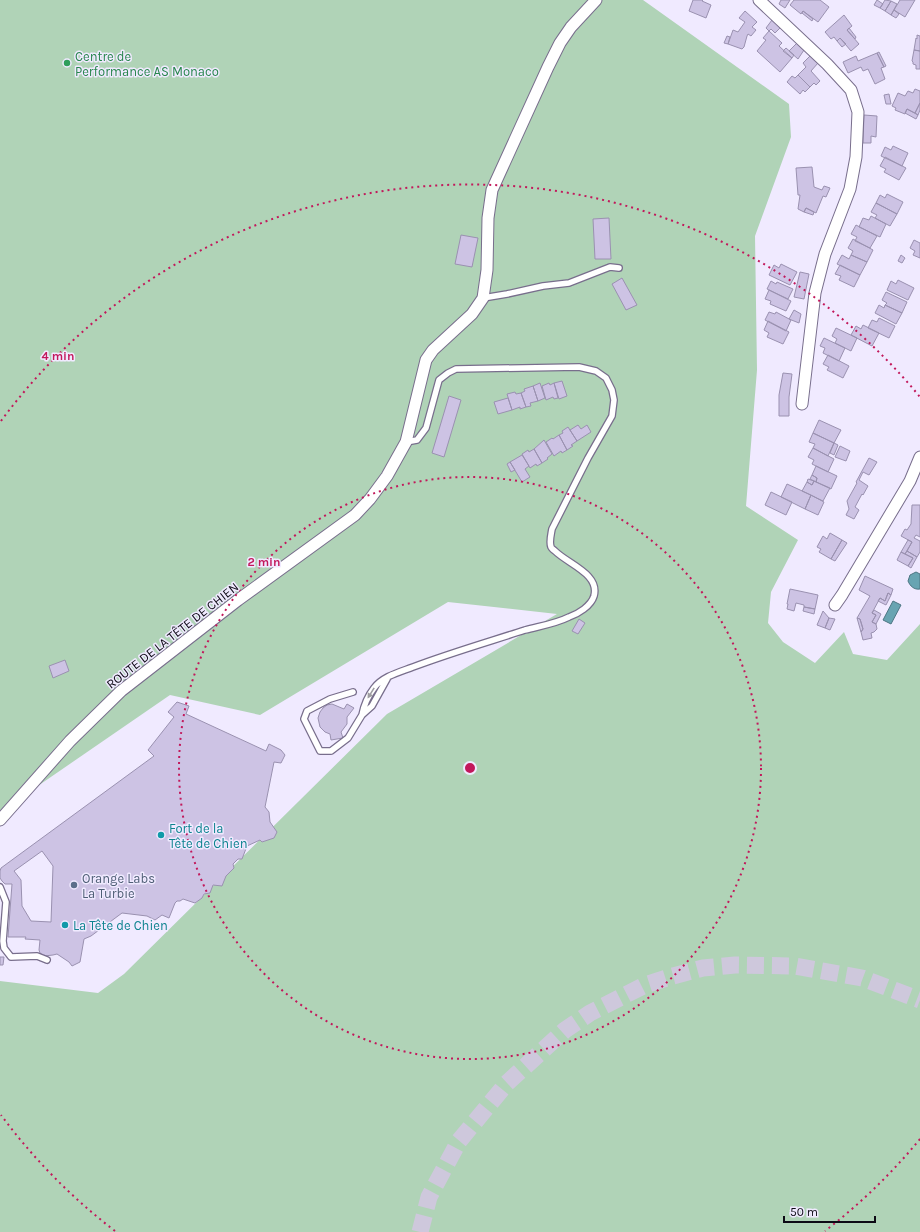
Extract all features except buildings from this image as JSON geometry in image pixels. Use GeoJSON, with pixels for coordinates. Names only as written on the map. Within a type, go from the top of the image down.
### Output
{"type":"FeatureCollection","features":[{"type":"Feature","properties":{"kind":"street","name":"ROUTE DE LA TÊTE DE CHIEN"},"geometry":{"type":"LineString","coordinates":[[0,820],[70,741],[121,691],[238,600],[355,515],[370,499],[387,476],[406,442],[426,360],[433,350],[472,314],[483,298],[487,270],[488,218],[492,190],[560,43],[571,27],[596,0]]}},
{"type":"Feature","properties":{"kind":"street"},"geometry":{"type":"LineString","coordinates":[[759,0],[832,69],[850,90],[858,112],[856,157],[850,189],[826,254],[815,293],[802,404]]}},
{"type":"Feature","properties":{"kind":"street"},"geometry":{"type":"LineString","coordinates":[[835,605],[910,481],[920,457]]}},
{"type":"Feature","properties":{"kind":"lane"},"geometry":{"type":"LineString","coordinates":[[483,298],[543,286],[569,283],[610,267],[620,268]]}},
{"type":"Feature","properties":{"kind":"lane"},"geometry":{"type":"LineString","coordinates":[[353,692],[330,699],[307,711],[304,719],[320,751],[331,751],[348,738],[362,716],[364,704],[374,688],[388,677],[425,663],[534,627],[558,622],[571,617],[586,607],[593,598],[595,589],[591,579],[583,570],[562,558],[551,547],[550,539],[552,529],[588,458],[612,416],[614,400],[612,390],[606,378],[596,371],[579,367],[456,370],[448,373],[439,380],[426,428],[417,440],[406,442]]}},
{"type":"Feature","properties":{"kind":"lane"},"geometry":{"type":"LineString","coordinates":[[0,887],[6,902],[3,941],[4,948],[11,957],[37,956],[47,960]]}},
{"type":"Feature","properties":{"kind":"green space"},"geometry":{"type":"Polygon","coordinates":[[[0,0],[643,0],[789,104],[791,137],[755,236],[757,370],[746,506],[798,540],[771,592],[768,623],[783,642],[815,663],[844,632],[853,654],[887,660],[920,624],[920,1232],[0,1232],[0,981],[98,993],[124,974],[387,714],[557,614],[448,602],[260,715],[170,695],[0,812],[0,0]]]}},
{"type":"Feature","properties":{"kind":"water"},"geometry":{"type":"Polygon","coordinates":[[[916,572],[920,574],[920,589],[912,587],[908,581],[910,575],[916,572]]]}},
{"type":"Feature","properties":{"kind":"water"},"geometry":{"type":"Polygon","coordinates":[[[893,601],[901,605],[891,624],[883,620],[893,601]]]}},
{"type":"Feature","properties":{"kind":"tunnel"},"geometry":{"type":"LineString","coordinates":[[420,1232],[429,1197],[459,1141],[507,1083],[565,1030],[590,1013],[645,985],[703,968],[735,965],[795,966],[862,978],[920,1000]]}},
{"type":"Feature","properties":{"kind":"place","name":"Centre de Performance AS Monaco"},"geometry":{"type":"Point","coordinates":[67,63]}},
{"type":"Feature","properties":{"kind":"place","name":"Fort de la Tête de Chien"},"geometry":{"type":"Point","coordinates":[161,835]}},
{"type":"Feature","properties":{"kind":"place","name":"Orange Labs La Turbie"},"geometry":{"type":"Point","coordinates":[74,885]}},
{"type":"Feature","properties":{"kind":"place","name":"La Tête de Chien"},"geometry":{"type":"Point","coordinates":[65,925]}}]}
